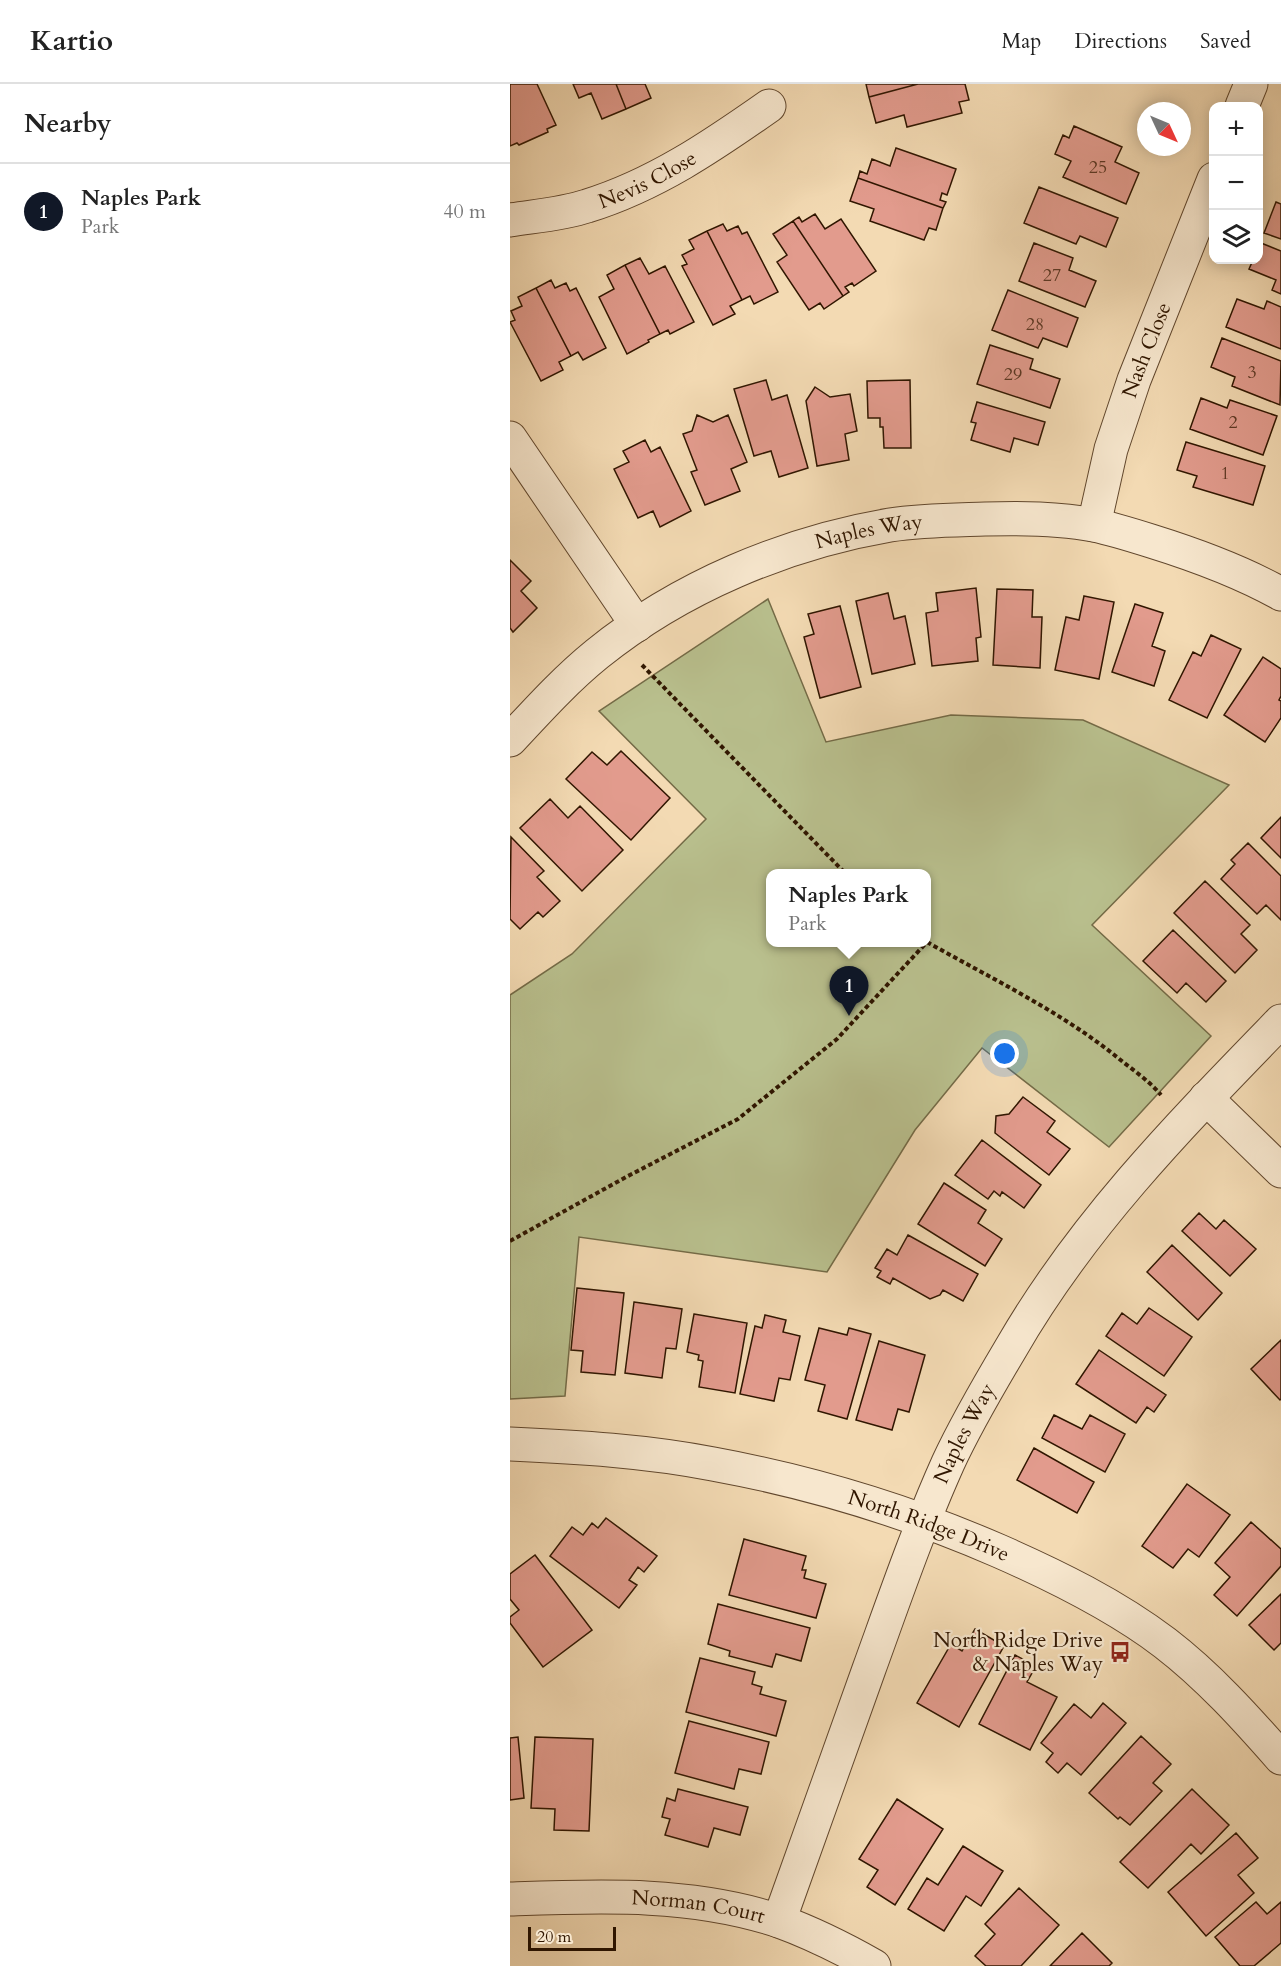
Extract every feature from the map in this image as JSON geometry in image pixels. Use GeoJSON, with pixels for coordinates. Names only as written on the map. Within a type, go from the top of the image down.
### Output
{"type":"FeatureCollection","features":[{"type":"Feature","properties":{"kind":"street"},"geometry":{"type":"LineString","coordinates":[[1244,102],[1251,84]]}},
{"type":"Feature","properties":{"kind":"street","name":"Nevis Close"},"geometry":{"type":"LineString","coordinates":[[510,220],[569,211],[615,196],[684,164],[769,106]]}},
{"type":"Feature","properties":{"kind":"street","name":"Nash Close"},"geometry":{"type":"LineString","coordinates":[[1094,525],[1111,449],[1125,406],[1152,332],[1209,191]]}},
{"type":"Feature","properties":{"kind":"street"},"geometry":{"type":"LineString","coordinates":[[510,438],[637,625]]}},
{"type":"Feature","properties":{"kind":"street","name":"Naples Way"},"geometry":{"type":"LineString","coordinates":[[510,740],[578,671],[598,654],[637,625],[684,597],[739,570],[791,549],[890,525],[1014,519],[1094,525],[1125,532],[1194,554],[1281,594]]}},
{"type":"Feature","properties":{"kind":"street","name":"Naples Way"},"geometry":{"type":"LineString","coordinates":[[779,1921],[909,1557],[949,1461],[1012,1346],[1074,1252],[1109,1206],[1161,1145],[1281,1021]]}},
{"type":"Feature","properties":{"kind":"street"},"geometry":{"type":"LineString","coordinates":[[1206,1098],[1281,1171]]}},
{"type":"Feature","properties":{"kind":"street","name":"North Ridge Drive"},"geometry":{"type":"LineString","coordinates":[[510,1444],[601,1449],[712,1464],[854,1497],[958,1533],[1057,1577],[1149,1632],[1211,1683],[1281,1758]]}},
{"type":"Feature","properties":{"kind":"street","name":"Norman Court"},"geometry":{"type":"LineString","coordinates":[[510,1899],[601,1896],[666,1899],[732,1909],[779,1921],[874,1966]]}},
{"type":"Feature","properties":{"kind":"path"},"geometry":{"type":"LineString","coordinates":[[642,665],[842,869]]}},
{"type":"Feature","properties":{"kind":"path"},"geometry":{"type":"LineString","coordinates":[[931,944],[1073,1024],[1120,1059],[1161,1095]]}},
{"type":"Feature","properties":{"kind":"path"},"geometry":{"type":"LineString","coordinates":[[510,1241],[738,1119],[837,1039],[922,947]]}},
{"type":"Feature","properties":{"kind":"green space"},"geometry":{"type":"Polygon","coordinates":[[[768,599],[826,742],[951,715],[1083,720],[1229,785],[1092,925],[1211,1036],[1109,1147],[982,1048],[915,1130],[827,1272],[579,1237],[565,1396],[510,1399],[510,995],[572,954],[706,819],[599,711],[768,599]]]}},
{"type":"Feature","properties":{"kind":"building"},"geometry":{"type":"Polygon","coordinates":[[[510,84],[537,84],[556,125],[547,129],[548,132],[519,145],[517,143],[510,146],[510,84]]]}},
{"type":"Feature","properties":{"kind":"building"},"geometry":{"type":"Polygon","coordinates":[[[573,84],[616,84],[626,109],[602,119],[591,93],[579,98],[573,84]]]}},
{"type":"Feature","properties":{"kind":"building"},"geometry":{"type":"Polygon","coordinates":[[[616,84],[645,84],[651,98],[626,109],[616,84]]]}},
{"type":"Feature","properties":{"kind":"building"},"geometry":{"type":"Polygon","coordinates":[[[866,84],[918,84],[869,97],[866,84]]]}},
{"type":"Feature","properties":{"kind":"building"},"geometry":{"type":"Polygon","coordinates":[[[918,84],[965,84],[969,100],[959,102],[962,113],[907,127],[904,115],[876,123],[869,97],[918,84]]]}},
{"type":"Feature","properties":{"kind":"building"},"geometry":{"type":"Polygon","coordinates":[[[1074,126],[1122,147],[1115,162],[1139,173],[1126,204],[1063,177],[1071,161],[1055,154],[1063,135],[1069,138],[1074,126]]]}},
{"type":"Feature","properties":{"kind":"building"},"geometry":{"type":"Polygon","coordinates":[[[896,148],[956,169],[947,195],[942,193],[940,200],[946,202],[943,208],[858,178],[860,171],[867,174],[872,159],[890,166],[896,148]]]}},
{"type":"Feature","properties":{"kind":"building"},"geometry":{"type":"Polygon","coordinates":[[[858,178],[943,208],[936,230],[929,228],[924,240],[870,221],[874,209],[850,201],[858,178]]]}},
{"type":"Feature","properties":{"kind":"building"},"geometry":{"type":"Polygon","coordinates":[[[1039,187],[1118,218],[1106,247],[1080,236],[1076,244],[1024,223],[1039,187]]]}},
{"type":"Feature","properties":{"kind":"building"},"geometry":{"type":"Polygon","coordinates":[[[1276,202],[1281,204],[1281,239],[1264,233],[1276,202]]]}},
{"type":"Feature","properties":{"kind":"building"},"geometry":{"type":"Polygon","coordinates":[[[815,214],[825,229],[841,219],[876,271],[854,286],[852,283],[845,287],[849,292],[843,296],[793,221],[799,217],[802,222],[815,214]]]}},
{"type":"Feature","properties":{"kind":"building"},"geometry":{"type":"Polygon","coordinates":[[[793,221],[843,296],[824,309],[820,303],[809,310],[777,262],[787,255],[773,234],[793,221]]]}},
{"type":"Feature","properties":{"kind":"building"},"geometry":{"type":"Polygon","coordinates":[[[723,224],[727,231],[738,226],[742,234],[747,232],[778,292],[754,304],[750,296],[742,300],[707,231],[723,224]]]}},
{"type":"Feature","properties":{"kind":"building"},"geometry":{"type":"Polygon","coordinates":[[[707,231],[742,300],[730,306],[735,314],[713,325],[682,266],[687,264],[682,255],[694,249],[689,240],[707,231]]]}},
{"type":"Feature","properties":{"kind":"building"},"geometry":{"type":"Polygon","coordinates":[[[1034,243],[1073,258],[1069,270],[1096,281],[1085,307],[1019,281],[1034,243]]]}},
{"type":"Feature","properties":{"kind":"building"},"geometry":{"type":"Polygon","coordinates":[[[1263,244],[1281,251],[1281,294],[1272,290],[1276,280],[1249,269],[1251,264],[1263,264],[1263,244]]]}},
{"type":"Feature","properties":{"kind":"building"},"geometry":{"type":"Polygon","coordinates":[[[640,258],[649,274],[665,266],[694,322],[670,334],[668,330],[660,334],[625,265],[640,258]]]}},
{"type":"Feature","properties":{"kind":"building"},"geometry":{"type":"Polygon","coordinates":[[[625,265],[660,334],[627,354],[599,297],[614,289],[607,275],[625,265]]]}},
{"type":"Feature","properties":{"kind":"building"},"geometry":{"type":"Polygon","coordinates":[[[551,280],[555,288],[566,283],[570,291],[576,288],[606,348],[583,360],[578,352],[571,356],[536,288],[551,280]]]}},
{"type":"Feature","properties":{"kind":"building"},"geometry":{"type":"Polygon","coordinates":[[[536,288],[571,356],[559,362],[563,370],[541,381],[510,322],[515,320],[511,311],[522,306],[518,297],[536,288]]]}},
{"type":"Feature","properties":{"kind":"building"},"geometry":{"type":"Polygon","coordinates":[[[1008,290],[1078,318],[1067,347],[1043,338],[1038,348],[992,330],[1008,290]]]}},
{"type":"Feature","properties":{"kind":"building"},"geometry":{"type":"Polygon","coordinates":[[[1237,299],[1264,309],[1267,301],[1281,307],[1281,349],[1226,327],[1237,299]]]}},
{"type":"Feature","properties":{"kind":"building"},"geometry":{"type":"Polygon","coordinates":[[[1222,338],[1281,361],[1280,405],[1232,386],[1235,377],[1211,367],[1222,338]]]}},
{"type":"Feature","properties":{"kind":"building"},"geometry":{"type":"Polygon","coordinates":[[[990,345],[1033,359],[1030,369],[1060,379],[1050,408],[977,384],[990,345]]]}},
{"type":"Feature","properties":{"kind":"building"},"geometry":{"type":"Polygon","coordinates":[[[766,380],[772,400],[787,395],[808,468],[779,477],[771,451],[754,456],[734,389],[766,380]]]}},
{"type":"Feature","properties":{"kind":"building"},"geometry":{"type":"Polygon","coordinates":[[[910,380],[911,448],[884,448],[880,418],[868,418],[867,381],[910,380]]]}},
{"type":"Feature","properties":{"kind":"building"},"geometry":{"type":"Polygon","coordinates":[[[815,387],[830,397],[850,394],[857,431],[845,434],[849,460],[817,466],[806,401],[815,387]]]}},
{"type":"Feature","properties":{"kind":"building"},"geometry":{"type":"Polygon","coordinates":[[[1201,398],[1227,408],[1230,400],[1277,416],[1263,455],[1190,429],[1201,398]]]}},
{"type":"Feature","properties":{"kind":"building"},"geometry":{"type":"Polygon","coordinates":[[[977,402],[1045,422],[1038,445],[1014,438],[1010,452],[971,440],[976,423],[971,422],[977,402]]]}},
{"type":"Feature","properties":{"kind":"building"},"geometry":{"type":"Polygon","coordinates":[[[697,415],[713,422],[728,415],[747,462],[731,469],[740,491],[705,505],[691,472],[697,470],[683,434],[692,431],[697,415]]]}},
{"type":"Feature","properties":{"kind":"building"},"geometry":{"type":"Polygon","coordinates":[[[645,440],[651,452],[660,447],[691,511],[660,527],[653,511],[638,518],[614,469],[629,462],[623,451],[645,440]]]}},
{"type":"Feature","properties":{"kind":"building"},"geometry":{"type":"Polygon","coordinates":[[[1186,442],[1265,466],[1253,505],[1193,487],[1197,476],[1177,470],[1186,442]]]}},
{"type":"Feature","properties":{"kind":"building"},"geometry":{"type":"Polygon","coordinates":[[[510,560],[531,581],[521,591],[537,608],[513,632],[510,628],[510,560]]]}},
{"type":"Feature","properties":{"kind":"building"},"geometry":{"type":"Polygon","coordinates":[[[976,588],[981,637],[976,638],[978,661],[932,666],[926,613],[938,611],[936,593],[976,588]]]}},
{"type":"Feature","properties":{"kind":"building"},"geometry":{"type":"Polygon","coordinates":[[[997,589],[1033,590],[1032,617],[1042,617],[1040,668],[993,665],[997,589]]]}},
{"type":"Feature","properties":{"kind":"building"},"geometry":{"type":"Polygon","coordinates":[[[888,593],[894,619],[905,616],[915,664],[872,674],[856,601],[888,593]]]}},
{"type":"Feature","properties":{"kind":"building"},"geometry":{"type":"Polygon","coordinates":[[[1084,596],[1114,602],[1099,679],[1055,670],[1066,617],[1079,620],[1084,596]]]}},
{"type":"Feature","properties":{"kind":"building"},"geometry":{"type":"Polygon","coordinates":[[[1135,604],[1163,613],[1152,646],[1165,651],[1154,686],[1112,672],[1135,604]]]}},
{"type":"Feature","properties":{"kind":"building"},"geometry":{"type":"Polygon","coordinates":[[[840,606],[861,687],[820,698],[804,637],[814,634],[808,614],[840,606]]]}},
{"type":"Feature","properties":{"kind":"building"},"geometry":{"type":"Polygon","coordinates":[[[1211,635],[1241,649],[1207,718],[1169,700],[1193,652],[1201,656],[1211,635]]]}},
{"type":"Feature","properties":{"kind":"building"},"geometry":{"type":"Polygon","coordinates":[[[1263,657],[1281,669],[1279,700],[1281,701],[1281,718],[1265,742],[1224,715],[1263,657]]]}},
{"type":"Feature","properties":{"kind":"building"},"geometry":{"type":"Polygon","coordinates":[[[621,751],[670,798],[631,840],[566,779],[592,752],[607,765],[621,751]]]}},
{"type":"Feature","properties":{"kind":"building"},"geometry":{"type":"Polygon","coordinates":[[[550,799],[568,818],[580,806],[623,850],[582,891],[520,828],[550,799]]]}},
{"type":"Feature","properties":{"kind":"building"},"geometry":{"type":"Polygon","coordinates":[[[1281,817],[1281,858],[1261,838],[1281,817]]]}},
{"type":"Feature","properties":{"kind":"building"},"geometry":{"type":"Polygon","coordinates":[[[511,837],[544,871],[537,877],[560,901],[543,917],[538,912],[520,929],[510,919],[511,837]]]}},
{"type":"Feature","properties":{"kind":"building"},"geometry":{"type":"Polygon","coordinates":[[[1248,843],[1281,876],[1281,920],[1266,905],[1257,914],[1221,879],[1235,864],[1231,860],[1248,843]]]}},
{"type":"Feature","properties":{"kind":"building"},"geometry":{"type":"Polygon","coordinates":[[[1205,881],[1250,925],[1241,934],[1257,950],[1235,973],[1174,913],[1205,881]]]}},
{"type":"Feature","properties":{"kind":"building"},"geometry":{"type":"Polygon","coordinates":[[[1173,930],[1226,981],[1206,1002],[1186,983],[1177,993],[1143,961],[1173,930]]]}},
{"type":"Feature","properties":{"kind":"building"},"geometry":{"type":"Polygon","coordinates":[[[1023,1097],[1055,1121],[1047,1132],[1070,1149],[1049,1175],[995,1133],[996,1116],[1009,1114],[1023,1097]]]}},
{"type":"Feature","properties":{"kind":"building"},"geometry":{"type":"Polygon","coordinates":[[[982,1140],[1041,1185],[1024,1208],[1002,1192],[1000,1196],[994,1191],[988,1199],[955,1175],[982,1140]]]}},
{"type":"Feature","properties":{"kind":"building"},"geometry":{"type":"Polygon","coordinates":[[[944,1183],[986,1210],[978,1223],[1002,1239],[985,1266],[918,1224],[944,1183]]]}},
{"type":"Feature","properties":{"kind":"building"},"geometry":{"type":"Polygon","coordinates":[[[1199,1213],[1216,1229],[1224,1220],[1256,1249],[1230,1276],[1182,1231],[1199,1213]]]}},
{"type":"Feature","properties":{"kind":"building"},"geometry":{"type":"Polygon","coordinates":[[[908,1235],[978,1274],[963,1301],[943,1290],[940,1295],[930,1299],[893,1278],[890,1284],[877,1277],[881,1271],[875,1268],[887,1249],[897,1255],[908,1235]]]}},
{"type":"Feature","properties":{"kind":"building"},"geometry":{"type":"Polygon","coordinates":[[[1172,1245],[1222,1293],[1198,1320],[1147,1272],[1172,1245]]]}},
{"type":"Feature","properties":{"kind":"building"},"geometry":{"type":"Polygon","coordinates":[[[577,1288],[624,1293],[615,1375],[581,1372],[583,1351],[571,1350],[577,1288]]]}},
{"type":"Feature","properties":{"kind":"building"},"geometry":{"type":"Polygon","coordinates":[[[634,1302],[682,1309],[676,1349],[666,1348],[662,1378],[625,1373],[634,1302]]]}},
{"type":"Feature","properties":{"kind":"building"},"geometry":{"type":"Polygon","coordinates":[[[1149,1308],[1192,1337],[1164,1376],[1106,1336],[1122,1313],[1137,1324],[1149,1308]]]}},
{"type":"Feature","properties":{"kind":"building"},"geometry":{"type":"Polygon","coordinates":[[[694,1314],[747,1323],[735,1393],[699,1387],[703,1361],[698,1360],[699,1355],[687,1352],[694,1314]]]}},
{"type":"Feature","properties":{"kind":"building"},"geometry":{"type":"Polygon","coordinates":[[[765,1315],[786,1320],[783,1332],[800,1336],[790,1380],[779,1378],[774,1401],[740,1394],[755,1326],[762,1328],[765,1315]]]}},
{"type":"Feature","properties":{"kind":"building"},"geometry":{"type":"Polygon","coordinates":[[[819,1328],[847,1335],[849,1328],[871,1334],[847,1419],[818,1411],[825,1385],[805,1380],[819,1328]]]}},
{"type":"Feature","properties":{"kind":"building"},"geometry":{"type":"Polygon","coordinates":[[[1281,1340],[1281,1399],[1280,1400],[1251,1369],[1281,1340]]]}},
{"type":"Feature","properties":{"kind":"building"},"geometry":{"type":"Polygon","coordinates":[[[879,1341],[925,1355],[909,1412],[898,1409],[892,1430],[856,1420],[879,1341]]]}},
{"type":"Feature","properties":{"kind":"building"},"geometry":{"type":"Polygon","coordinates":[[[1099,1350],[1166,1395],[1154,1412],[1147,1407],[1136,1423],[1076,1384],[1099,1350]]]}},
{"type":"Feature","properties":{"kind":"building"},"geometry":{"type":"Polygon","coordinates":[[[1054,1415],[1082,1429],[1090,1415],[1125,1434],[1105,1472],[1042,1438],[1054,1415]]]}},
{"type":"Feature","properties":{"kind":"building"},"geometry":{"type":"Polygon","coordinates":[[[1034,1448],[1094,1482],[1077,1513],[1017,1480],[1034,1448]]]}},
{"type":"Feature","properties":{"kind":"building"},"geometry":{"type":"Polygon","coordinates":[[[1187,1484],[1230,1515],[1199,1557],[1188,1549],[1173,1568],[1142,1546],[1187,1484]]]}},
{"type":"Feature","properties":{"kind":"building"},"geometry":{"type":"Polygon","coordinates":[[[606,1518],[657,1556],[644,1572],[638,1567],[629,1580],[637,1585],[619,1608],[550,1556],[572,1527],[583,1535],[592,1523],[598,1528],[606,1518]]]}},
{"type":"Feature","properties":{"kind":"building"},"geometry":{"type":"Polygon","coordinates":[[[1251,1522],[1281,1549],[1281,1566],[1237,1616],[1214,1595],[1230,1577],[1215,1563],[1251,1522]]]}},
{"type":"Feature","properties":{"kind":"building"},"geometry":{"type":"Polygon","coordinates":[[[744,1539],[806,1556],[802,1570],[806,1570],[804,1578],[826,1584],[816,1618],[729,1595],[744,1539]]]}},
{"type":"Feature","properties":{"kind":"building"},"geometry":{"type":"Polygon","coordinates":[[[535,1555],[592,1630],[543,1667],[510,1623],[510,1617],[519,1610],[510,1599],[510,1574],[535,1555]]]}},
{"type":"Feature","properties":{"kind":"building"},"geometry":{"type":"Polygon","coordinates":[[[1281,1594],[1281,1643],[1274,1650],[1249,1625],[1281,1594]]]}},
{"type":"Feature","properties":{"kind":"building"},"geometry":{"type":"Polygon","coordinates":[[[718,1604],[810,1628],[801,1661],[776,1654],[772,1667],[729,1656],[730,1651],[708,1644],[718,1604]]]}},
{"type":"Feature","properties":{"kind":"building"},"geometry":{"type":"Polygon","coordinates":[[[975,1629],[1004,1646],[959,1727],[917,1703],[951,1644],[962,1651],[975,1629]]]}},
{"type":"Feature","properties":{"kind":"building"},"geometry":{"type":"Polygon","coordinates":[[[1015,1655],[1036,1666],[1027,1682],[1057,1697],[1030,1750],[979,1724],[1015,1655]]]}},
{"type":"Feature","properties":{"kind":"building"},"geometry":{"type":"Polygon","coordinates":[[[700,1658],[755,1672],[752,1684],[762,1687],[760,1694],[786,1701],[776,1736],[686,1712],[700,1658]]]}},
{"type":"Feature","properties":{"kind":"building"},"geometry":{"type":"Polygon","coordinates":[[[1103,1703],[1126,1723],[1081,1775],[1067,1763],[1058,1773],[1046,1762],[1053,1753],[1041,1743],[1074,1704],[1091,1718],[1103,1703]]]}},
{"type":"Feature","properties":{"kind":"building"},"geometry":{"type":"Polygon","coordinates":[[[689,1721],[769,1742],[761,1774],[739,1769],[734,1789],[675,1773],[689,1721]]]}},
{"type":"Feature","properties":{"kind":"building"},"geometry":{"type":"Polygon","coordinates":[[[1141,1736],[1171,1764],[1153,1783],[1162,1791],[1130,1825],[1120,1817],[1118,1819],[1089,1793],[1141,1736]]]}},
{"type":"Feature","properties":{"kind":"building"},"geometry":{"type":"Polygon","coordinates":[[[518,1737],[524,1798],[510,1800],[510,1738],[518,1737]]]}},
{"type":"Feature","properties":{"kind":"building"},"geometry":{"type":"Polygon","coordinates":[[[535,1737],[593,1739],[589,1831],[554,1830],[555,1809],[531,1808],[535,1737]]]}},
{"type":"Feature","properties":{"kind":"building"},"geometry":{"type":"Polygon","coordinates":[[[678,1789],[748,1807],[740,1835],[714,1828],[708,1847],[665,1835],[670,1819],[662,1817],[667,1798],[675,1801],[678,1789]]]}},
{"type":"Feature","properties":{"kind":"building"},"geometry":{"type":"Polygon","coordinates":[[[1192,1789],[1229,1825],[1201,1854],[1191,1844],[1148,1888],[1120,1862],[1192,1789]]]}},
{"type":"Feature","properties":{"kind":"building"},"geometry":{"type":"Polygon","coordinates":[[[897,1799],[943,1829],[895,1905],[867,1887],[878,1870],[859,1859],[897,1799]]]}},
{"type":"Feature","properties":{"kind":"building"},"geometry":{"type":"Polygon","coordinates":[[[1236,1833],[1258,1858],[1238,1875],[1254,1893],[1206,1936],[1168,1892],[1236,1833]]]}},
{"type":"Feature","properties":{"kind":"building"},"geometry":{"type":"Polygon","coordinates":[[[963,1846],[1003,1871],[981,1906],[966,1896],[944,1931],[908,1909],[927,1878],[938,1885],[963,1846]]]}},
{"type":"Feature","properties":{"kind":"building"},"geometry":{"type":"Polygon","coordinates":[[[1019,1888],[1059,1925],[1021,1966],[986,1966],[975,1956],[995,1934],[985,1924],[1019,1888]]]}},
{"type":"Feature","properties":{"kind":"building"},"geometry":{"type":"Polygon","coordinates":[[[1256,1902],[1267,1914],[1281,1902],[1281,1943],[1254,1966],[1240,1966],[1215,1937],[1256,1902]]]}},
{"type":"Feature","properties":{"kind":"building"},"geometry":{"type":"Polygon","coordinates":[[[1082,1933],[1112,1963],[1109,1966],[1050,1966],[1082,1933]]]}},
{"type":"Feature","properties":{"kind":"place","name":"Naples Park"},"geometry":{"type":"Point","coordinates":[849,1016]}},
{"type":"Feature","properties":{"kind":"place","name":"North Ridge Drive & Naples Way"},"geometry":{"type":"Point","coordinates":[1120,1652]}}]}
